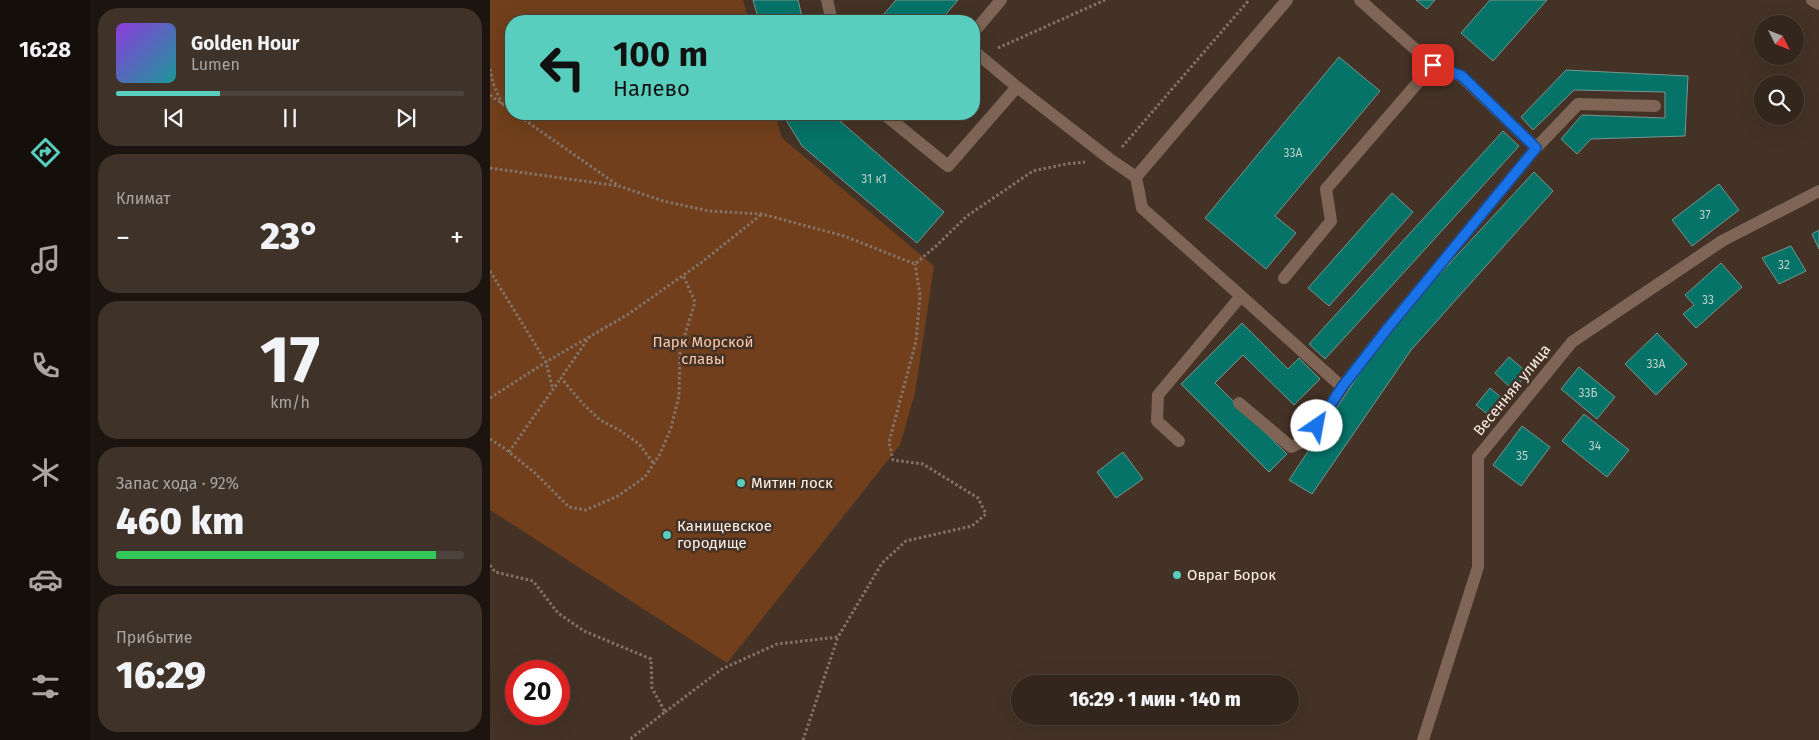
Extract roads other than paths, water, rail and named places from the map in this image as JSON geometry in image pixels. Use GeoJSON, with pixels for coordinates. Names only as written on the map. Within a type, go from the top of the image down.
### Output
{"type":"FeatureCollection","features":[{"type":"Feature","properties":{"kind":"street"},"geometry":{"type":"LineString","coordinates":[[826,0],[830,15]]}},
{"type":"Feature","properties":{"kind":"street"},"geometry":{"type":"LineString","coordinates":[[980,25],[1001,0]]}},
{"type":"Feature","properties":{"kind":"street"},"geometry":{"type":"LineString","coordinates":[[1136,177],[1287,0]]}},
{"type":"Feature","properties":{"kind":"street"},"geometry":{"type":"LineString","coordinates":[[1360,0],[1433,65],[1462,76],[1536,148]]}},
{"type":"Feature","properties":{"kind":"street"},"geometry":{"type":"LineString","coordinates":[[1812,0],[1819,4]]}},
{"type":"Feature","properties":{"kind":"street"},"geometry":{"type":"LineString","coordinates":[[980,56],[1111,160],[1136,177],[1142,208],[1342,387]]}},
{"type":"Feature","properties":{"kind":"street"},"geometry":{"type":"LineString","coordinates":[[1284,278],[1331,221],[1326,189],[1433,65]]}},
{"type":"Feature","properties":{"kind":"street"},"geometry":{"type":"LineString","coordinates":[[891,120],[948,166],[1017,87]]}},
{"type":"Feature","properties":{"kind":"street"},"geometry":{"type":"LineString","coordinates":[[1239,403],[1291,448],[1309,439],[1342,387],[1388,328],[1536,148],[1578,104],[1655,106]]}},
{"type":"Feature","properties":{"kind":"street","name":"Весенняя улица"},"geometry":{"type":"LineString","coordinates":[[1423,740],[1478,567],[1478,457],[1572,342],[1722,241],[1819,191]]}},
{"type":"Feature","properties":{"kind":"street"},"geometry":{"type":"LineString","coordinates":[[1179,441],[1157,421],[1158,395],[1241,296]]}},
{"type":"Feature","properties":{"kind":"place","name":"Митин лоск"},"geometry":{"type":"Point","coordinates":[741,483]}},
{"type":"Feature","properties":{"kind":"place","name":"Канищевское городище"},"geometry":{"type":"Point","coordinates":[667,535]}},
{"type":"Feature","properties":{"kind":"place","name":"Овраг Борок"},"geometry":{"type":"Point","coordinates":[1177,575]}},
{"type":"Feature","properties":{"kind":"park label","name":"Парк Морской славы"},"geometry":{"type":"Point","coordinates":[703,350]}}]}
